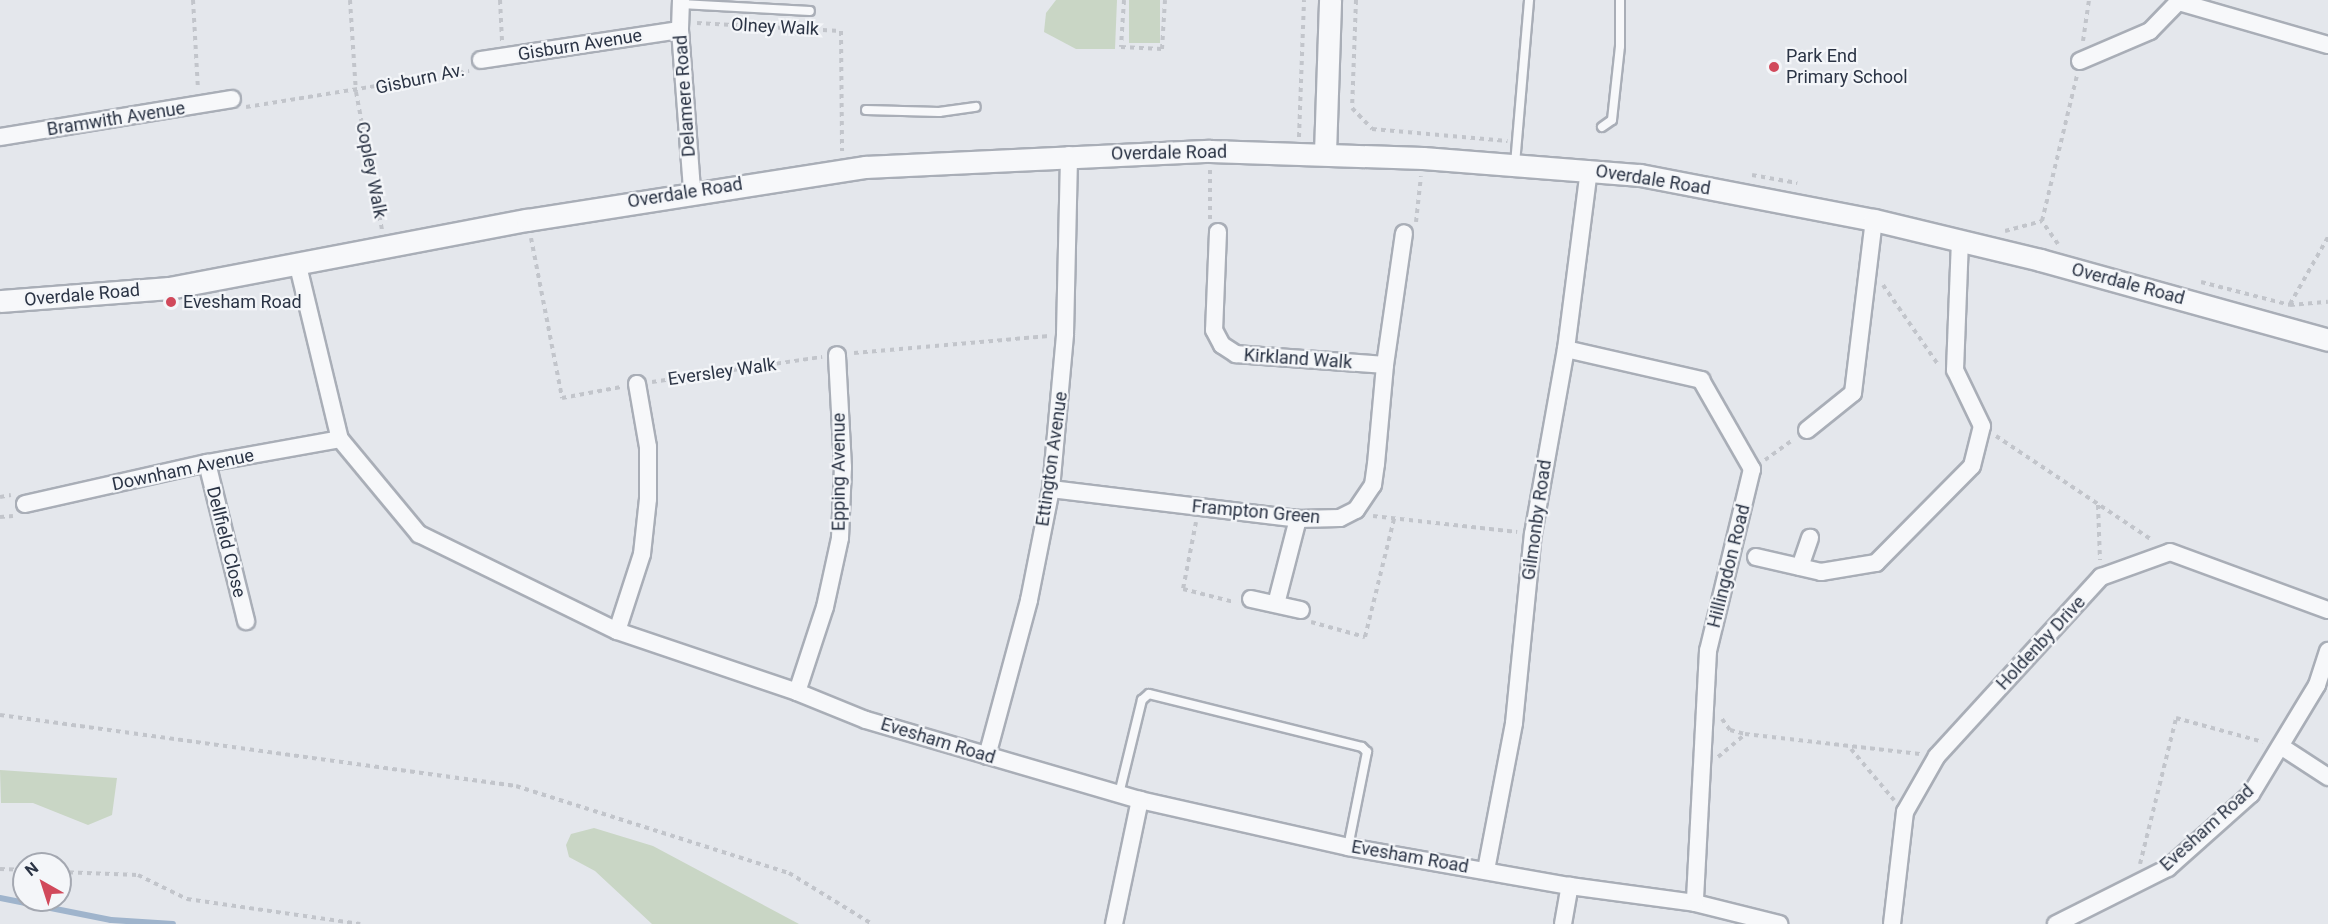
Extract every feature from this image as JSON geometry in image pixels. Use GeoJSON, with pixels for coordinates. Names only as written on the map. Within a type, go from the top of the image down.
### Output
{"type":"FeatureCollection","features":[{"type":"Feature","properties":{"kind":"street"},"geometry":{"type":"LineString","coordinates":[[1325,153],[1330,0]]}},
{"type":"Feature","properties":{"kind":"street"},"geometry":{"type":"LineString","coordinates":[[2080,61],[2150,31],[2179,1],[2328,45]]}},
{"type":"Feature","properties":{"kind":"street","name":"Delamere Road"},"geometry":{"type":"LineString","coordinates":[[681,2],[680,30],[692,191]]}},
{"type":"Feature","properties":{"kind":"street","name":"Gisburn Avenue"},"geometry":{"type":"LineString","coordinates":[[481,60],[680,30]]}},
{"type":"Feature","properties":{"kind":"street","name":"Bramwith Avenue"},"geometry":{"type":"LineString","coordinates":[[0,137],[232,99]]}},
{"type":"Feature","properties":{"kind":"street","name":"Overdale Road"},"geometry":{"type":"LineString","coordinates":[[0,302],[170,288],[692,191],[842,170],[1070,155],[1210,151],[1423,158],[1589,169],[1640,175],[1874,220],[1960,240],[2276,324],[2328,340]]}},
{"type":"Feature","properties":{"kind":"street","name":"Ettington Avenue"},"geometry":{"type":"LineString","coordinates":[[987,756],[1029,600],[1052,489],[1065,334],[1070,155]]}},
{"type":"Feature","properties":{"kind":"street","name":"Gilmonby Road"},"geometry":{"type":"LineString","coordinates":[[1486,870],[1514,723],[1533,534],[1566,350],[1589,169]]}},
{"type":"Feature","properties":{"kind":"street"},"geometry":{"type":"LineString","coordinates":[[1807,430],[1853,393],[1874,220]]}},
{"type":"Feature","properties":{"kind":"street","name":"Kirkland Walk"},"geometry":{"type":"LineString","coordinates":[[1218,232],[1214,330],[1222,345],[1236,354],[1384,365]]}},
{"type":"Feature","properties":{"kind":"street","name":"Frampton Green"},"geometry":{"type":"LineString","coordinates":[[1052,489],[1298,519],[1340,518],[1356,510],[1365,499],[1376,464],[1384,365],[1404,233]]}},
{"type":"Feature","properties":{"kind":"street"},"geometry":{"type":"LineString","coordinates":[[1756,557],[1821,572],[1876,563],[1972,466],[1982,426],[1955,370],[1960,240]]}},
{"type":"Feature","properties":{"kind":"street","name":"Evesham Road"},"geometry":{"type":"LineString","coordinates":[[298,266],[340,439],[419,534],[617,631],[797,692],[866,720],[1140,800],[1348,847],[1570,886],[1695,903],[1779,924]]}},
{"type":"Feature","properties":{"kind":"street"},"geometry":{"type":"LineString","coordinates":[[1566,350],[1701,380],[1752,469]]}},
{"type":"Feature","properties":{"kind":"street","name":"Epping Avenue"},"geometry":{"type":"LineString","coordinates":[[797,692],[825,607],[840,538],[843,467],[837,355]]}},
{"type":"Feature","properties":{"kind":"street"},"geometry":{"type":"LineString","coordinates":[[617,631],[642,554],[648,499],[648,447],[637,384]]}},
{"type":"Feature","properties":{"kind":"street","name":"Downham Avenue"},"geometry":{"type":"LineString","coordinates":[[26,504],[207,463],[340,439]]}},
{"type":"Feature","properties":{"kind":"street","name":"Dellfield Close"},"geometry":{"type":"LineString","coordinates":[[207,463],[246,621]]}},
{"type":"Feature","properties":{"kind":"street","name":"Hillingdon Road"},"geometry":{"type":"LineString","coordinates":[[1695,903],[1708,651],[1752,469]]}},
{"type":"Feature","properties":{"kind":"street"},"geometry":{"type":"LineString","coordinates":[[1276,604],[1298,519]]}},
{"type":"Feature","properties":{"kind":"street"},"geometry":{"type":"LineString","coordinates":[[1800,567],[1810,538]]}},
{"type":"Feature","properties":{"kind":"street"},"geometry":{"type":"LineString","coordinates":[[2170,552],[2328,610]]}},
{"type":"Feature","properties":{"kind":"street","name":"Holdenby Drive"},"geometry":{"type":"LineString","coordinates":[[1892,924],[1905,812],[1937,756],[2101,578],[2170,552]]}},
{"type":"Feature","properties":{"kind":"street"},"geometry":{"type":"LineString","coordinates":[[1251,599],[1301,610]]}},
{"type":"Feature","properties":{"kind":"street","name":"Evesham Road"},"geometry":{"type":"LineString","coordinates":[[2066,922],[2168,868],[2251,794],[2282,747],[2317,685],[2328,651]]}},
{"type":"Feature","properties":{"kind":"street"},"geometry":{"type":"LineString","coordinates":[[2282,747],[2328,777]]}},
{"type":"Feature","properties":{"kind":"street"},"geometry":{"type":"LineString","coordinates":[[1114,924],[1140,800]]}},
{"type":"Feature","properties":{"kind":"street"},"geometry":{"type":"LineString","coordinates":[[1563,924],[1570,886]]}},
{"type":"Feature","properties":{"kind":"lane"},"geometry":{"type":"LineString","coordinates":[[1515,164],[1528,0]]}},
{"type":"Feature","properties":{"kind":"lane"},"geometry":{"type":"LineString","coordinates":[[1602,127],[1612,120],[1620,46],[1620,0]]}},
{"type":"Feature","properties":{"kind":"lane"},"geometry":{"type":"LineString","coordinates":[[681,2],[810,11]]}},
{"type":"Feature","properties":{"kind":"lane"},"geometry":{"type":"LineString","coordinates":[[866,110],[939,112],[976,108]]}},
{"type":"Feature","properties":{"kind":"lane"},"geometry":{"type":"LineString","coordinates":[[1119,794],[1142,700],[1149,694],[1362,747],[1366,752],[1348,847]]}},
{"type":"Feature","properties":{"kind":"path"},"geometry":{"type":"LineString","coordinates":[[193,0],[198,105]]}},
{"type":"Feature","properties":{"kind":"path","name":"Copley Walk"},"geometry":{"type":"LineString","coordinates":[[350,0],[356,92],[386,248]]}},
{"type":"Feature","properties":{"kind":"path"},"geometry":{"type":"LineString","coordinates":[[500,0],[503,57]]}},
{"type":"Feature","properties":{"kind":"path"},"geometry":{"type":"LineString","coordinates":[[1124,0],[1121,47],[1162,49],[1165,0]]}},
{"type":"Feature","properties":{"kind":"path"},"geometry":{"type":"LineString","coordinates":[[1299,153],[1304,0]]}},
{"type":"Feature","properties":{"kind":"path"},"geometry":{"type":"LineString","coordinates":[[2059,247],[2042,221],[2080,61],[2089,0]]}},
{"type":"Feature","properties":{"kind":"path","name":"Olney Walk"},"geometry":{"type":"LineString","coordinates":[[680,30],[696,23],[841,31],[842,170]]}},
{"type":"Feature","properties":{"kind":"path","name":"Gisburn Av."},"geometry":{"type":"LineString","coordinates":[[232,99],[244,107],[356,92],[468,73],[481,60]]}},
{"type":"Feature","properties":{"kind":"path"},"geometry":{"type":"LineString","coordinates":[[1210,151],[1210,222],[1218,232]]}},
{"type":"Feature","properties":{"kind":"path"},"geometry":{"type":"LineString","coordinates":[[1404,233],[1417,222],[1423,158]]}},
{"type":"Feature","properties":{"kind":"path","name":"Eversley Walk"},"geometry":{"type":"LineString","coordinates":[[527,220],[562,398],[637,384],[837,355],[1065,334]]}},
{"type":"Feature","properties":{"kind":"path"},"geometry":{"type":"LineString","coordinates":[[2005,231],[2042,221]]}},
{"type":"Feature","properties":{"kind":"path"},"geometry":{"type":"LineString","coordinates":[[2276,324],[2328,239]]}},
{"type":"Feature","properties":{"kind":"path"},"geometry":{"type":"LineString","coordinates":[[1868,264],[1942,369]]}},
{"type":"Feature","properties":{"kind":"path"},"geometry":{"type":"LineString","coordinates":[[1982,426],[2170,552]]}},
{"type":"Feature","properties":{"kind":"path"},"geometry":{"type":"LineString","coordinates":[[1752,469],[1807,430]]}},
{"type":"Feature","properties":{"kind":"path"},"geometry":{"type":"LineString","coordinates":[[2098,504],[2101,578]]}},
{"type":"Feature","properties":{"kind":"path"},"geometry":{"type":"LineString","coordinates":[[1363,514],[1533,534]]}},
{"type":"Feature","properties":{"kind":"path"},"geometry":{"type":"LineString","coordinates":[[0,714],[516,786],[789,873],[872,924]]}},
{"type":"Feature","properties":{"kind":"path"},"geometry":{"type":"LineString","coordinates":[[2134,885],[2176,718],[2282,747]]}},
{"type":"Feature","properties":{"kind":"path"},"geometry":{"type":"LineString","coordinates":[[1702,771],[1745,734],[1850,748],[1937,756]]}},
{"type":"Feature","properties":{"kind":"path"},"geometry":{"type":"LineString","coordinates":[[1850,748],[1905,812]]}},
{"type":"Feature","properties":{"kind":"path"},"geometry":{"type":"LineString","coordinates":[[72,872],[138,874],[187,898],[360,924]]}},
{"type":"Feature","properties":{"kind":"green space"},"geometry":{"type":"Polygon","coordinates":[[[1056,0],[1117,0],[1115,49],[1076,49],[1044,32],[1046,13],[1056,0]]]}},
{"type":"Feature","properties":{"kind":"green space"},"geometry":{"type":"Polygon","coordinates":[[[1129,0],[1160,0],[1160,43],[1129,43],[1129,0]]]}},
{"type":"Feature","properties":{"kind":"green space"},"geometry":{"type":"Polygon","coordinates":[[[0,770],[117,778],[112,815],[88,825],[33,803],[1,803],[0,770]]]}},
{"type":"Feature","properties":{"kind":"green space"},"geometry":{"type":"Polygon","coordinates":[[[594,828],[653,846],[799,924],[652,924],[595,871],[569,857],[566,845],[571,834],[594,828]]]}},
{"type":"Feature","properties":{"kind":"waterway"},"geometry":{"type":"LineString","coordinates":[[0,898],[111,920],[173,924]]}},
{"type":"Feature","properties":{"kind":"place","name":"Park End Primary School"},"geometry":{"type":"Point","coordinates":[1774,67]}},
{"type":"Feature","properties":{"kind":"place","name":"Evesham Road"},"geometry":{"type":"Point","coordinates":[171,302]}}]}
